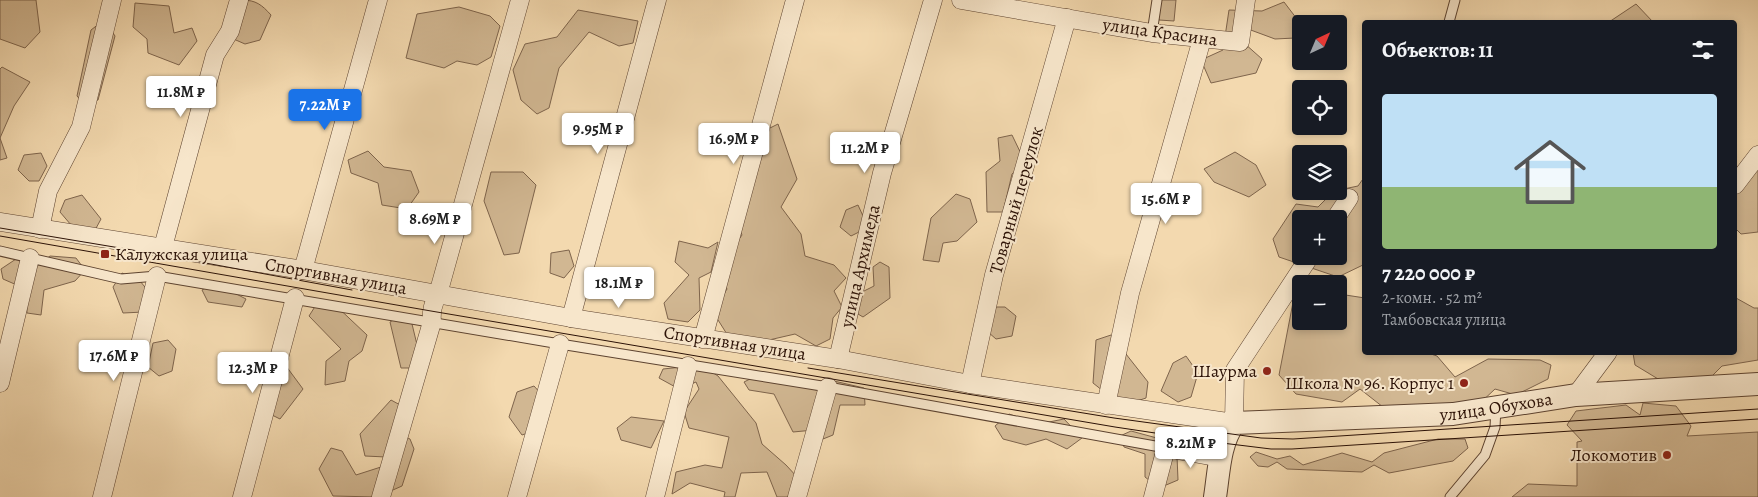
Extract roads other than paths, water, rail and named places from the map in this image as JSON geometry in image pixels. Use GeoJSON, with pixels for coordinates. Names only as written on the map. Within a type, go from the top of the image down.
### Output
{"type":"FeatureCollection","features":[{"type":"Feature","properties":{"kind":"street"},"geometry":{"type":"LineString","coordinates":[[40,229],[48,191],[81,127],[112,0]]}},
{"type":"Feature","properties":{"kind":"street"},"geometry":{"type":"LineString","coordinates":[[163,247],[215,55],[230,31],[239,0]]}},
{"type":"Feature","properties":{"kind":"street"},"geometry":{"type":"LineString","coordinates":[[303,270],[378,0]]}},
{"type":"Feature","properties":{"kind":"street"},"geometry":{"type":"LineString","coordinates":[[381,497],[432,322],[431,311],[438,294],[520,0]]}},
{"type":"Feature","properties":{"kind":"street"},"geometry":{"type":"LineString","coordinates":[[571,318],[657,0]]}},
{"type":"Feature","properties":{"kind":"street"},"geometry":{"type":"LineString","coordinates":[[703,339],[795,0]]}},
{"type":"Feature","properties":{"kind":"street","name":"улица Архимеда"},"geometry":{"type":"LineString","coordinates":[[838,359],[882,173],[933,0]]}},
{"type":"Feature","properties":{"kind":"street","name":"улица Красина"},"geometry":{"type":"LineString","coordinates":[[961,0],[1013,4],[1067,18],[1152,33],[1240,42],[1246,0]]}},
{"type":"Feature","properties":{"kind":"street","name":"Товарный переулок"},"geometry":{"type":"LineString","coordinates":[[970,384],[994,275],[1067,18]]}},
{"type":"Feature","properties":{"kind":"street"},"geometry":{"type":"LineString","coordinates":[[1106,405],[1130,293],[1202,39]]}},
{"type":"Feature","properties":{"kind":"street"},"geometry":{"type":"LineString","coordinates":[[1737,183],[1758,155]]}},
{"type":"Feature","properties":{"kind":"street"},"geometry":{"type":"LineString","coordinates":[[1341,210],[1349,198]]}},
{"type":"Feature","properties":{"kind":"street","name":"Спортивная улица"},"geometry":{"type":"LineString","coordinates":[[0,222],[303,270],[571,318],[838,359],[970,384],[1234,424]]}},
{"type":"Feature","properties":{"kind":"street"},"geometry":{"type":"LineString","coordinates":[[0,383],[30,258]]}},
{"type":"Feature","properties":{"kind":"street"},"geometry":{"type":"LineString","coordinates":[[1215,497],[1227,434],[1234,424],[1235,370],[1304,265]]}},
{"type":"Feature","properties":{"kind":"street"},"geometry":{"type":"LineString","coordinates":[[102,497],[158,276]]}},
{"type":"Feature","properties":{"kind":"street"},"geometry":{"type":"LineString","coordinates":[[242,497],[295,298]]}},
{"type":"Feature","properties":{"kind":"street"},"geometry":{"type":"LineString","coordinates":[[517,497],[560,344]]}},
{"type":"Feature","properties":{"kind":"street"},"geometry":{"type":"LineString","coordinates":[[1576,395],[1606,355]]}},
{"type":"Feature","properties":{"kind":"street"},"geometry":{"type":"LineString","coordinates":[[655,497],[688,366]]}},
{"type":"Feature","properties":{"kind":"street","name":"улица Обухова"},"geometry":{"type":"LineString","coordinates":[[1234,424],[1453,414],[1576,395],[1758,384]]}},
{"type":"Feature","properties":{"kind":"street"},"geometry":{"type":"LineString","coordinates":[[797,497],[828,387]]}},
{"type":"Feature","properties":{"kind":"street"},"geometry":{"type":"LineString","coordinates":[[1153,497],[1166,448],[1221,458]]}},
{"type":"Feature","properties":{"kind":"lane"},"geometry":{"type":"LineString","coordinates":[[1152,33],[1157,0]]}},
{"type":"Feature","properties":{"kind":"lane"},"geometry":{"type":"LineString","coordinates":[[1450,20],[1456,0]]}},
{"type":"Feature","properties":{"kind":"lane"},"geometry":{"type":"LineString","coordinates":[[0,251],[121,279],[158,276],[295,298],[688,366],[828,387],[1166,448]]}},
{"type":"Feature","properties":{"kind":"lane"},"geometry":{"type":"LineString","coordinates":[[1450,497],[1485,455],[1495,426],[1496,407]]}},
{"type":"Feature","properties":{"kind":"tram line"},"geometry":{"type":"LineString","coordinates":[[0,228],[162,255],[352,290]]}},
{"type":"Feature","properties":{"kind":"tram line"},"geometry":{"type":"LineString","coordinates":[[0,236],[1115,427],[1271,449],[1758,419]]}},
{"type":"Feature","properties":{"kind":"tram line"},"geometry":{"type":"LineString","coordinates":[[808,368],[1114,418],[1261,438],[1293,439],[1758,409]]}},
{"type":"Feature","properties":{"kind":"place","name":"Калужская улица"},"geometry":{"type":"Point","coordinates":[105,254]}},
{"type":"Feature","properties":{"kind":"place","name":"Шаурма"},"geometry":{"type":"Point","coordinates":[1267,371]}},
{"type":"Feature","properties":{"kind":"place","name":"Школа № 96. Корпус 1"},"geometry":{"type":"Point","coordinates":[1464,383]}},
{"type":"Feature","properties":{"kind":"place","name":"Локомотив"},"geometry":{"type":"Point","coordinates":[1667,455]}}]}
